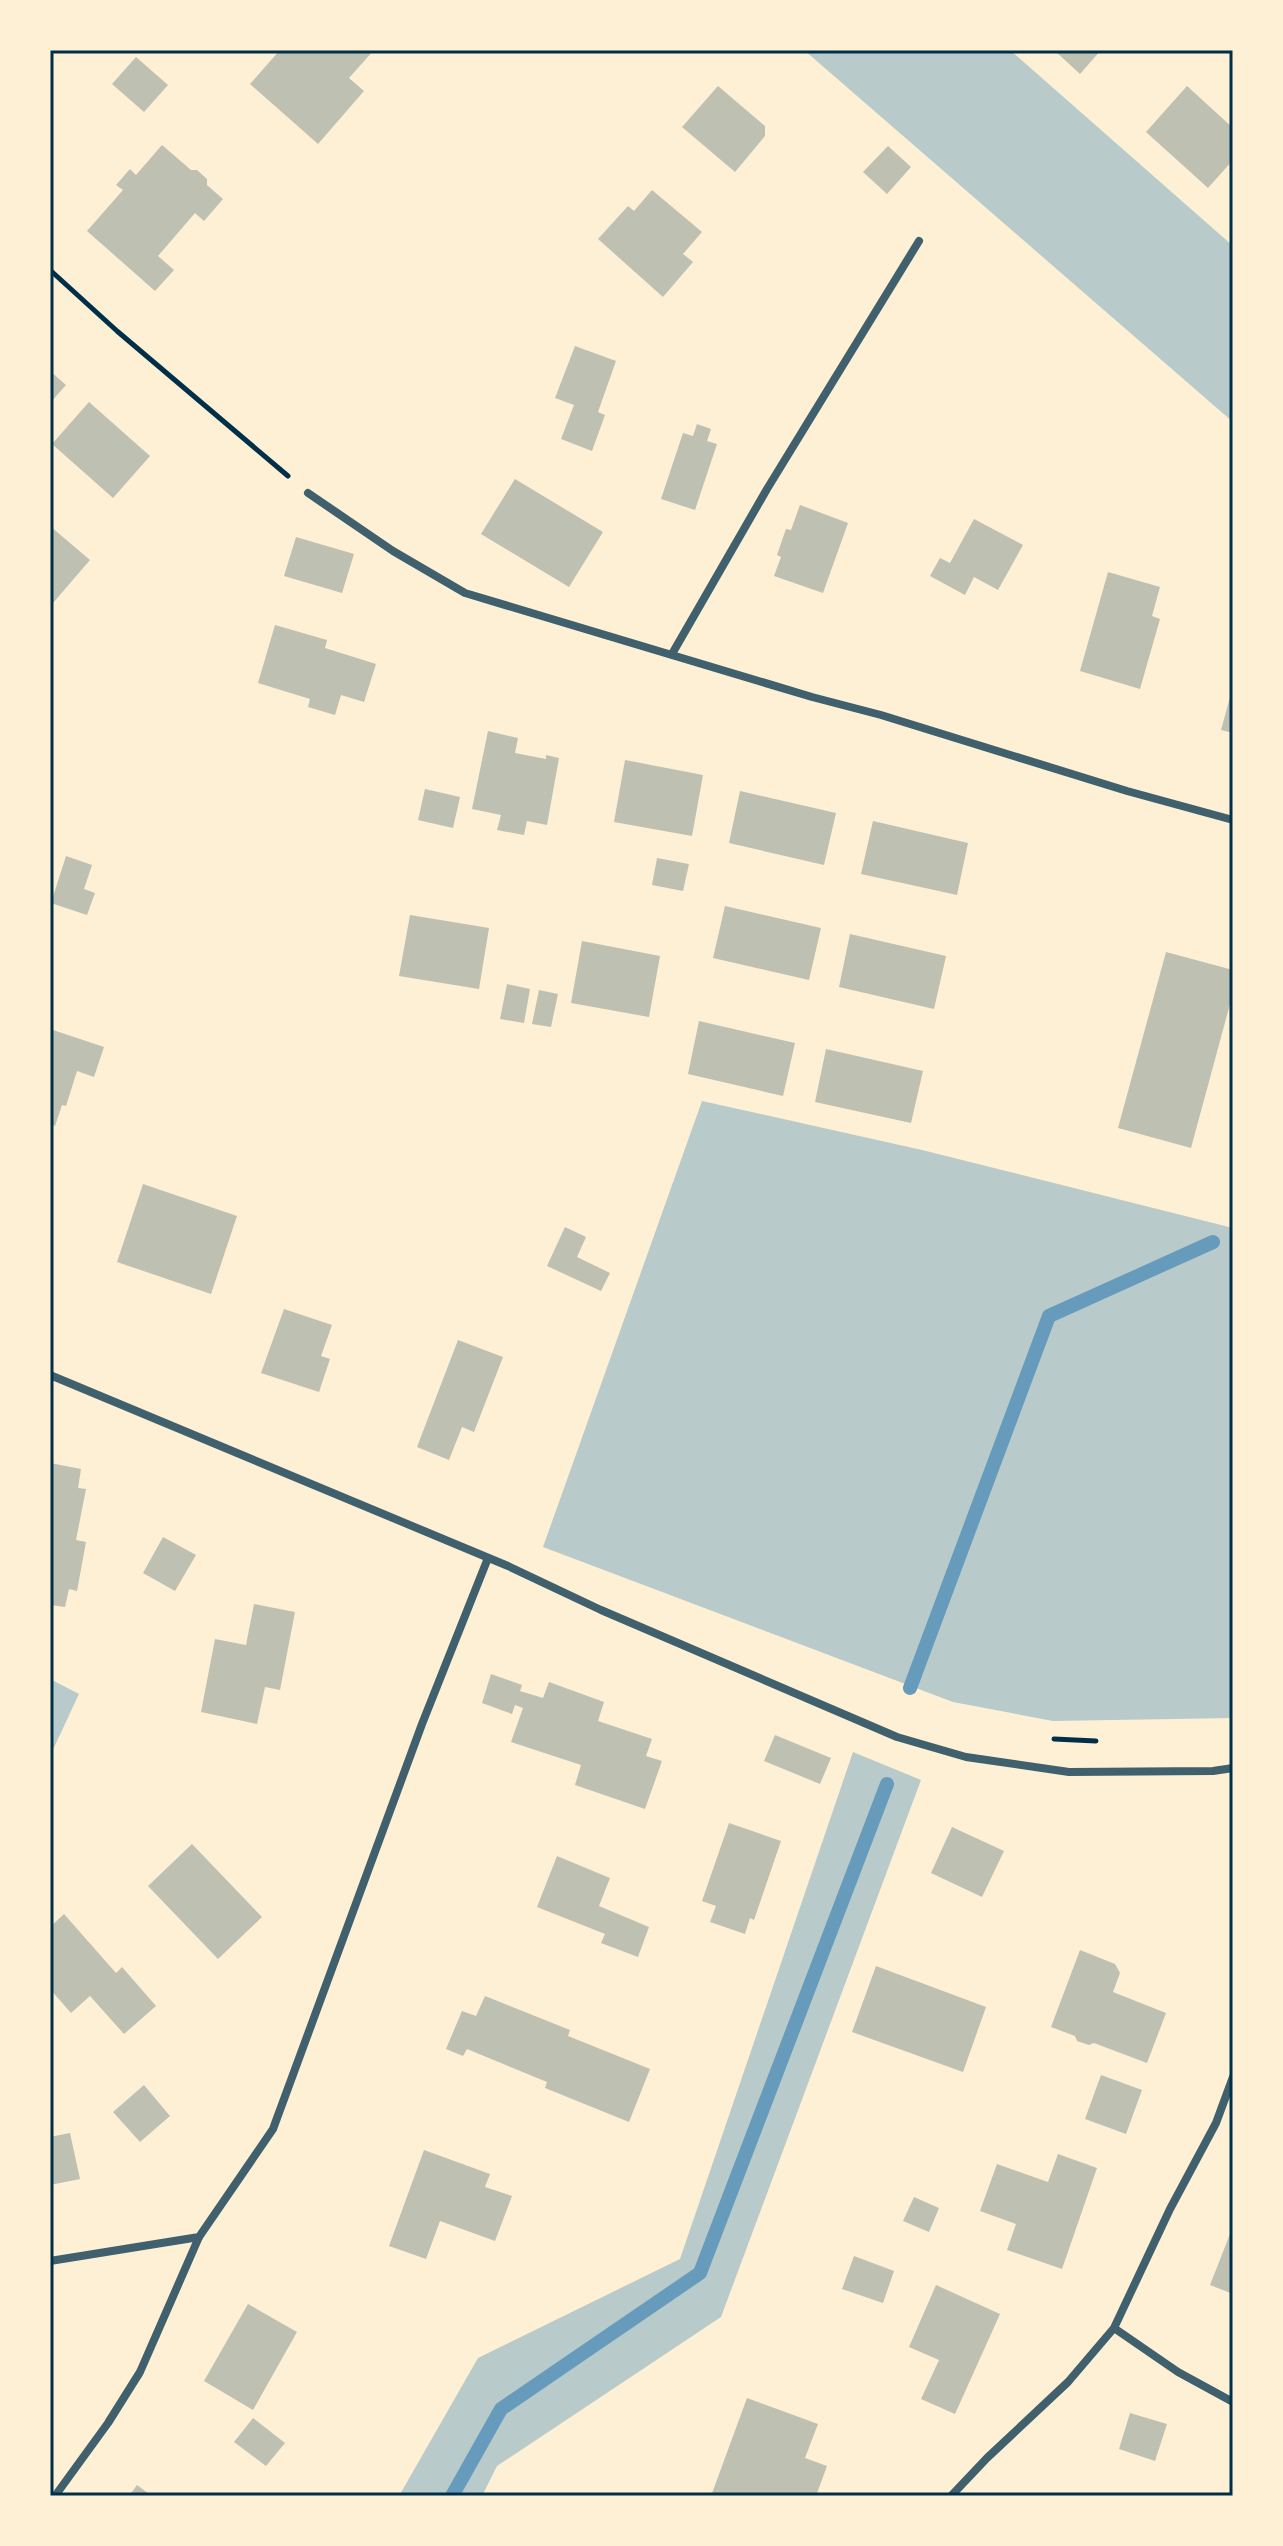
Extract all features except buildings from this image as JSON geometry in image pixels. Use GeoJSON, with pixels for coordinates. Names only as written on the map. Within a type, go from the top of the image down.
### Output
{"type":"FeatureCollection","features":[{"type":"Feature","properties":{"kind":"street"},"geometry":{"type":"LineString","coordinates":[[672,654],[767,489],[919,241]]}},
{"type":"Feature","properties":{"kind":"street"},"geometry":{"type":"LineString","coordinates":[[308,493],[393,551],[465,593],[1233,820]]}},
{"type":"Feature","properties":{"kind":"street"},"geometry":{"type":"LineString","coordinates":[[50,1375],[488,1558],[897,1737],[966,1757],[1069,1772],[1213,1771],[1233,1768]]}},
{"type":"Feature","properties":{"kind":"street"},"geometry":{"type":"LineString","coordinates":[[55,2496],[108,2423],[140,2372],[199,2237],[273,2129],[422,1724],[488,1558]]}},
{"type":"Feature","properties":{"kind":"street"},"geometry":{"type":"LineString","coordinates":[[951,2496],[1068,2382],[1114,2328],[1170,2209],[1216,2123],[1233,2077]]}},
{"type":"Feature","properties":{"kind":"street"},"geometry":{"type":"LineString","coordinates":[[50,2261],[199,2237]]}},
{"type":"Feature","properties":{"kind":"street"},"geometry":{"type":"LineString","coordinates":[[1114,2328],[1178,2372],[1233,2402]]}},
{"type":"Feature","properties":{"kind":"path"},"geometry":{"type":"LineString","coordinates":[[50,270],[308,493]]}},
{"type":"Feature","properties":{"kind":"path"},"geometry":{"type":"LineString","coordinates":[[1053,1738],[1097,1741]]}},
{"type":"Feature","properties":{"kind":"shaded area"},"geometry":{"type":"Polygon","coordinates":[[[804,50],[1010,50],[1233,246],[1233,422],[804,50]]]}},
{"type":"Feature","properties":{"kind":"shaded area"},"geometry":{"type":"Polygon","coordinates":[[[702,1101],[922,1150],[1233,1228],[1233,1718],[1053,1721],[953,1702],[543,1547],[702,1101]]]}},
{"type":"Feature","properties":{"kind":"shaded area"},"geometry":{"type":"Polygon","coordinates":[[[50,1679],[79,1694],[50,1756],[50,1679]]]}},
{"type":"Feature","properties":{"kind":"shaded area"},"geometry":{"type":"Polygon","coordinates":[[[853,1752],[921,1780],[721,2317],[497,2466],[482,2496],[399,2496],[478,2358],[680,2259],[853,1752]]]}},
{"type":"Feature","properties":{"kind":"waterway"},"geometry":{"type":"LineString","coordinates":[[910,1688],[1049,1316],[1213,1242]]}},
{"type":"Feature","properties":{"kind":"waterway"},"geometry":{"type":"LineString","coordinates":[[452,2496],[501,2409],[700,2273],[887,1784]]}}]}
